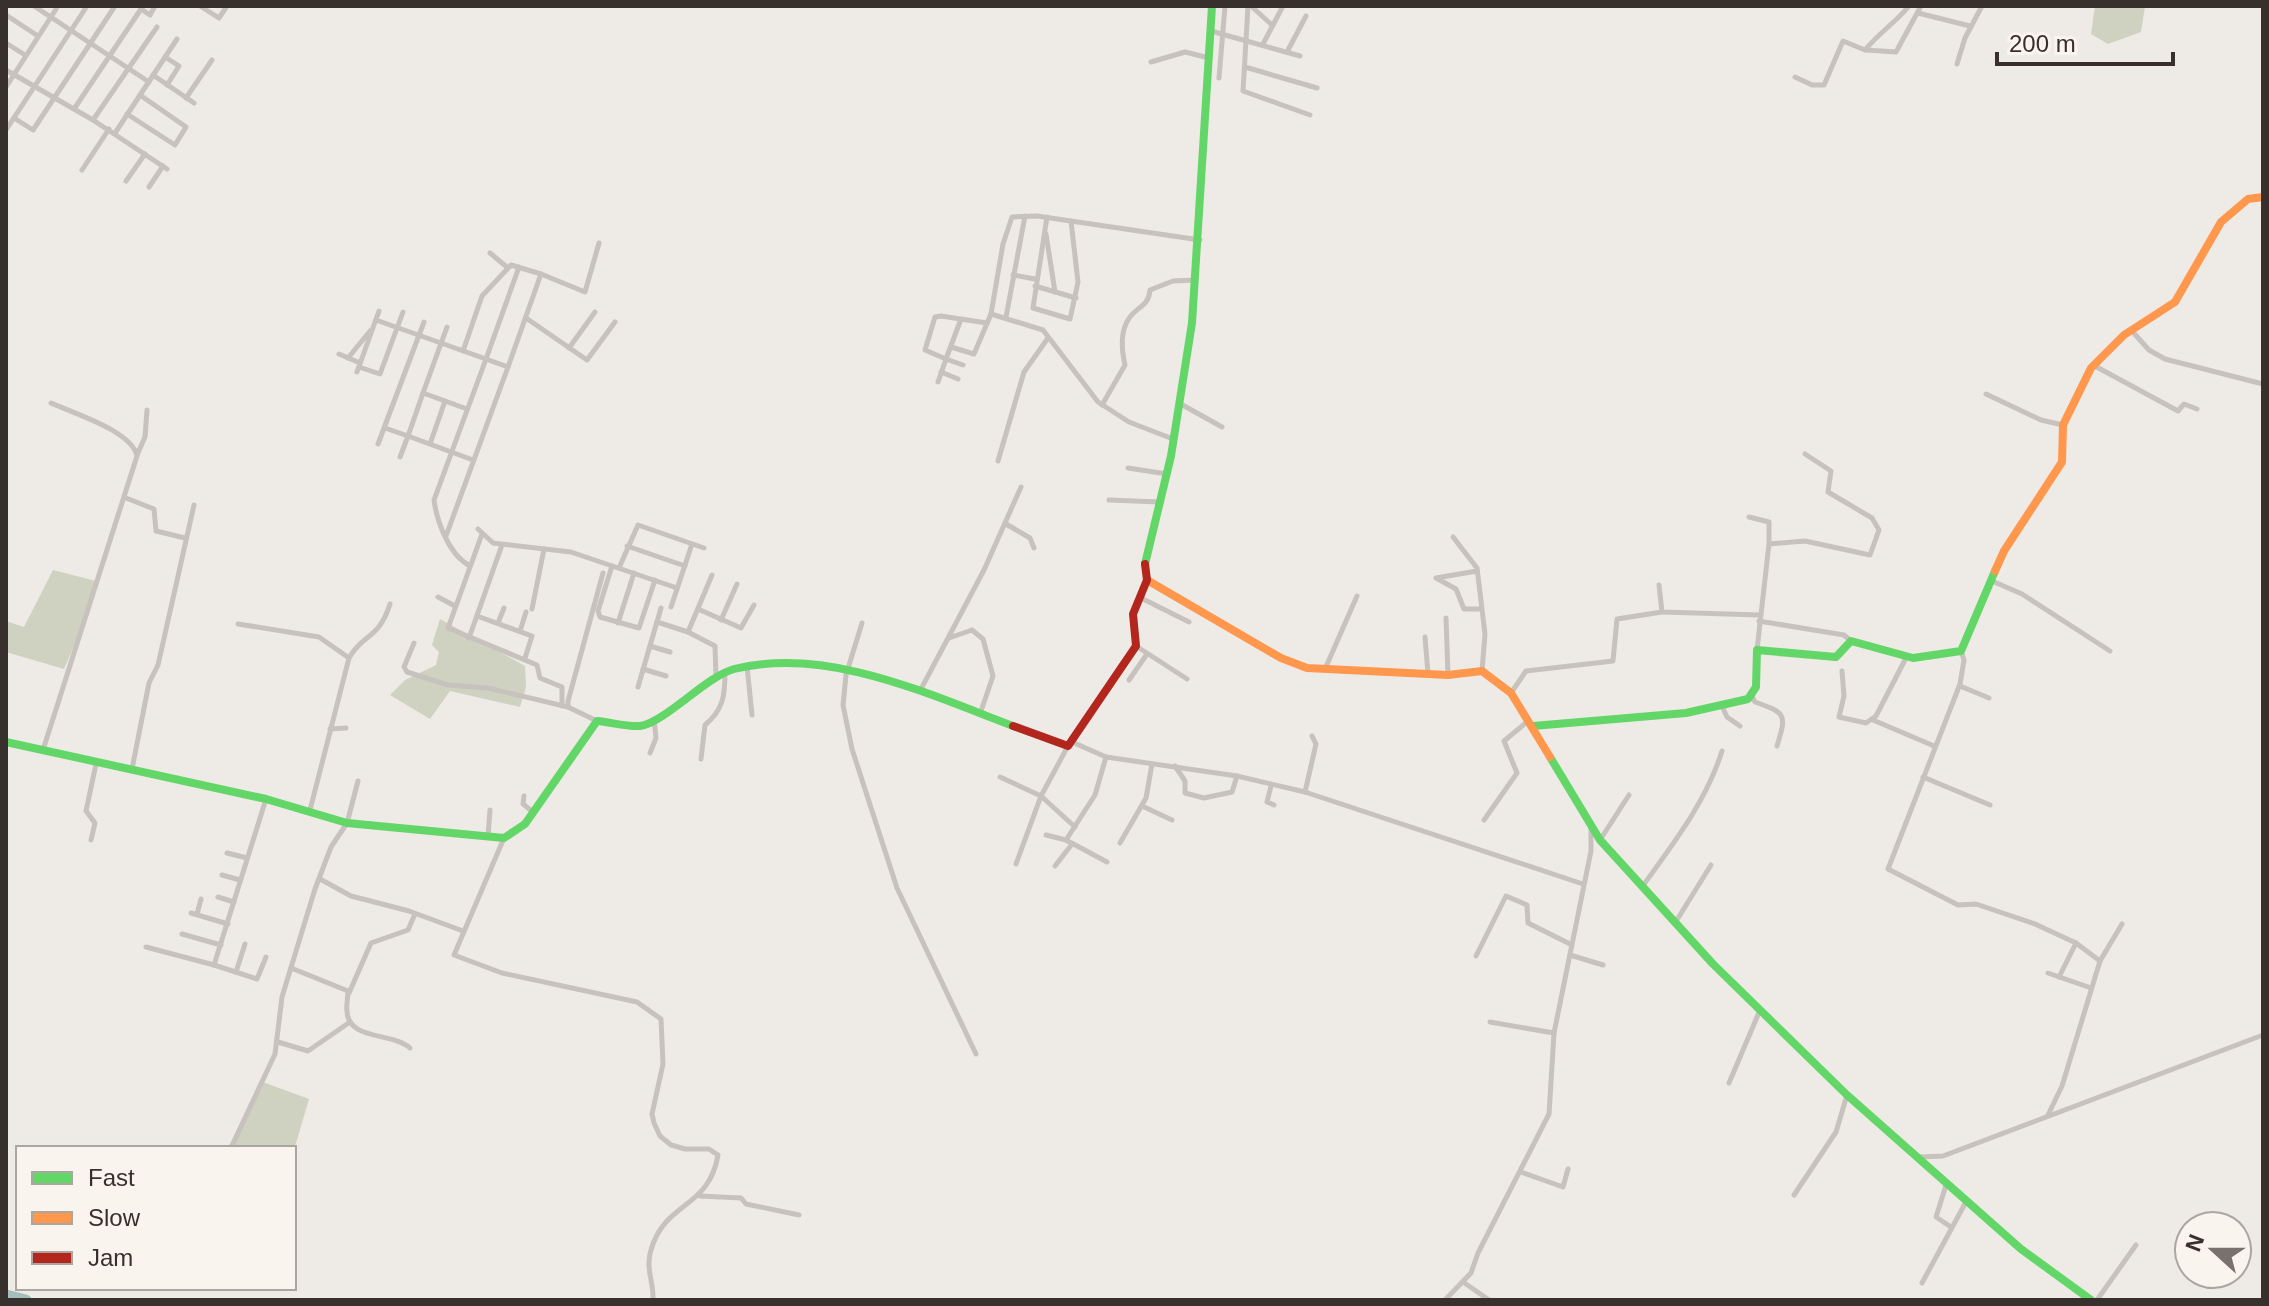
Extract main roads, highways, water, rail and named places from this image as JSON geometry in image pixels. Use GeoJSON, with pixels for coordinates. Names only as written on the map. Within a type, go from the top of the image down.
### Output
{"type":"FeatureCollection","features":[{"type":"Feature","properties":{"kind":"waterway"},"geometry":{"type":"LineString","coordinates":[[6,1295],[26,1300]]}}]}
